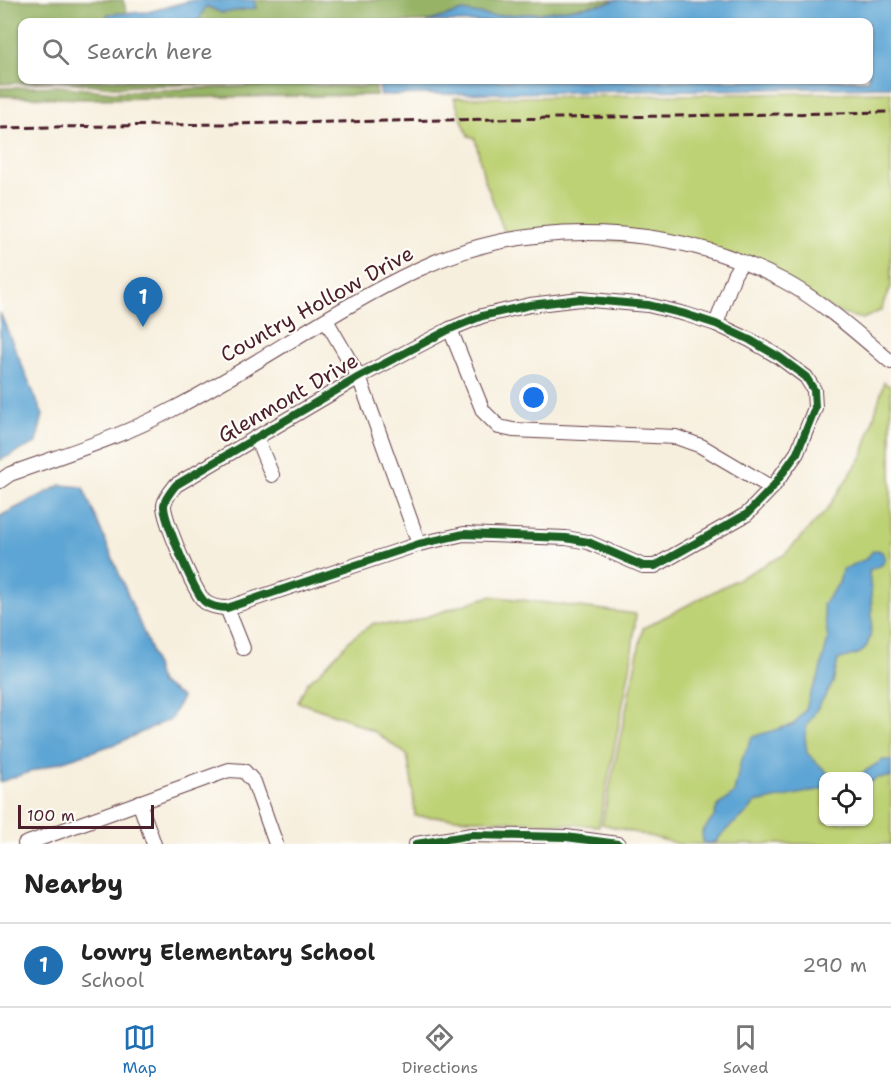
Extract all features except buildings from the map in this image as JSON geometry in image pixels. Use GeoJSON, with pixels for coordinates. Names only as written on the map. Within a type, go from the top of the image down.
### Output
{"type":"FeatureCollection","features":[{"type":"Feature","properties":{"kind":"street","name":"Country Hollow Drive"},"geometry":{"type":"LineString","coordinates":[[0,481],[10,474],[137,427],[173,409],[371,293],[422,268],[487,245],[537,236],[628,235],[666,240],[741,262],[782,280],[825,308],[891,362]]}},
{"type":"Feature","properties":{"kind":"street"},"geometry":{"type":"LineString","coordinates":[[716,324],[741,262]]}},
{"type":"Feature","properties":{"kind":"street","name":"Glenmont Drive"},"geometry":{"type":"LineString","coordinates":[[580,299],[648,305],[716,324],[779,357],[806,377],[814,390],[815,408],[797,453],[772,488],[747,514],[655,566],[644,566],[588,542],[566,537],[464,534],[419,544],[227,608],[215,608],[204,601],[195,589],[165,518],[164,502],[176,485],[359,377],[450,329],[483,315],[530,305],[580,299]]}},
{"type":"Feature","properties":{"kind":"street"},"geometry":{"type":"LineString","coordinates":[[326,320],[359,377],[419,544]]}},
{"type":"Feature","properties":{"kind":"street"},"geometry":{"type":"LineString","coordinates":[[450,329],[483,411],[499,427],[513,430],[676,437],[701,446],[772,488]]}},
{"type":"Feature","properties":{"kind":"street"},"geometry":{"type":"LineString","coordinates":[[256,437],[272,475]]}},
{"type":"Feature","properties":{"kind":"street"},"geometry":{"type":"LineString","coordinates":[[227,608],[243,648]]}},
{"type":"Feature","properties":{"kind":"street"},"geometry":{"type":"LineString","coordinates":[[25,844],[229,770],[244,771],[254,782],[276,844]]}},
{"type":"Feature","properties":{"kind":"street"},"geometry":{"type":"LineString","coordinates":[[139,802],[154,844]]}},
{"type":"Feature","properties":{"kind":"street"},"geometry":{"type":"LineString","coordinates":[[416,844],[472,835],[566,837],[618,844]]}},
{"type":"Feature","properties":{"kind":"green space"},"geometry":{"type":"Polygon","coordinates":[[[0,0],[123,0],[127,13],[108,14],[106,18],[18,18],[18,83],[0,84],[0,0]]]}},
{"type":"Feature","properties":{"kind":"green space"},"geometry":{"type":"Polygon","coordinates":[[[254,0],[614,0],[609,3],[541,13],[491,16],[463,11],[441,18],[200,18],[206,6],[222,13],[256,8],[254,0]]]}},
{"type":"Feature","properties":{"kind":"green space"},"geometry":{"type":"Polygon","coordinates":[[[86,84],[193,84],[113,87],[86,84]]]}},
{"type":"Feature","properties":{"kind":"green space"},"geometry":{"type":"Polygon","coordinates":[[[299,84],[361,87],[375,84],[376,95],[82,99],[0,96],[0,88],[59,86],[113,92],[299,84]]]}},
{"type":"Feature","properties":{"kind":"green space"},"geometry":{"type":"Polygon","coordinates":[[[891,92],[891,287],[882,310],[863,319],[842,314],[702,244],[506,236],[484,178],[475,138],[468,136],[454,98],[891,92]]]}},
{"type":"Feature","properties":{"kind":"green space"},"geometry":{"type":"Polygon","coordinates":[[[884,382],[891,387],[891,844],[679,844],[602,824],[643,628],[784,555],[826,511],[863,455],[884,382]]]}},
{"type":"Feature","properties":{"kind":"green space"},"geometry":{"type":"Polygon","coordinates":[[[490,596],[636,614],[631,663],[599,826],[415,816],[407,755],[375,732],[298,702],[307,683],[352,638],[374,623],[401,625],[490,596]]]}},
{"type":"Feature","properties":{"kind":"water"},"geometry":{"type":"Polygon","coordinates":[[[193,0],[254,0],[256,8],[222,13],[206,6],[200,18],[106,18],[108,14],[148,12],[193,0]]]}},
{"type":"Feature","properties":{"kind":"water"},"geometry":{"type":"Polygon","coordinates":[[[614,0],[891,0],[891,87],[380,95],[379,84],[873,84],[873,18],[439,18],[463,11],[491,16],[541,13],[609,3],[614,0]]]}},
{"type":"Feature","properties":{"kind":"water"},"geometry":{"type":"Polygon","coordinates":[[[0,313],[43,415],[36,443],[0,460],[0,313]]]}},
{"type":"Feature","properties":{"kind":"water"},"geometry":{"type":"Polygon","coordinates":[[[61,485],[83,487],[150,648],[160,683],[182,697],[171,719],[118,743],[0,782],[0,516],[61,485]]]}},
{"type":"Feature","properties":{"kind":"water"},"geometry":{"type":"Polygon","coordinates":[[[878,550],[882,552],[885,559],[882,565],[869,570],[872,602],[870,638],[860,653],[838,660],[833,683],[807,725],[805,736],[807,753],[827,772],[819,772],[819,790],[755,803],[746,814],[725,830],[716,842],[703,844],[702,832],[714,817],[717,807],[734,793],[740,764],[752,737],[794,724],[806,709],[810,694],[818,679],[828,639],[823,604],[839,583],[842,570],[866,559],[873,551],[878,550]]]}},
{"type":"Feature","properties":{"kind":"water"},"geometry":{"type":"Polygon","coordinates":[[[883,760],[891,760],[891,777],[876,778],[873,781],[873,772],[864,772],[883,760]]]}},
{"type":"Feature","properties":{"kind":"railway"},"geometry":{"type":"LineString","coordinates":[[0,128],[891,112]]}},
{"type":"Feature","properties":{"kind":"cycle path"},"geometry":{"type":"LineString","coordinates":[[580,299],[648,305],[716,324],[779,357],[806,377],[814,390],[815,408],[797,453],[772,488],[747,514],[655,566],[643,566],[588,542],[566,538],[464,534],[419,544],[227,608],[210,605],[200,596],[187,571],[165,513],[165,502],[176,485],[359,377],[450,329],[482,316],[530,305],[580,299]]}},
{"type":"Feature","properties":{"kind":"cycle path"},"geometry":{"type":"LineString","coordinates":[[416,844],[472,835],[566,837],[618,844]]}},
{"type":"Feature","properties":{"kind":"place","name":"Lowry Elementary School"},"geometry":{"type":"Point","coordinates":[143,327]}}]}
